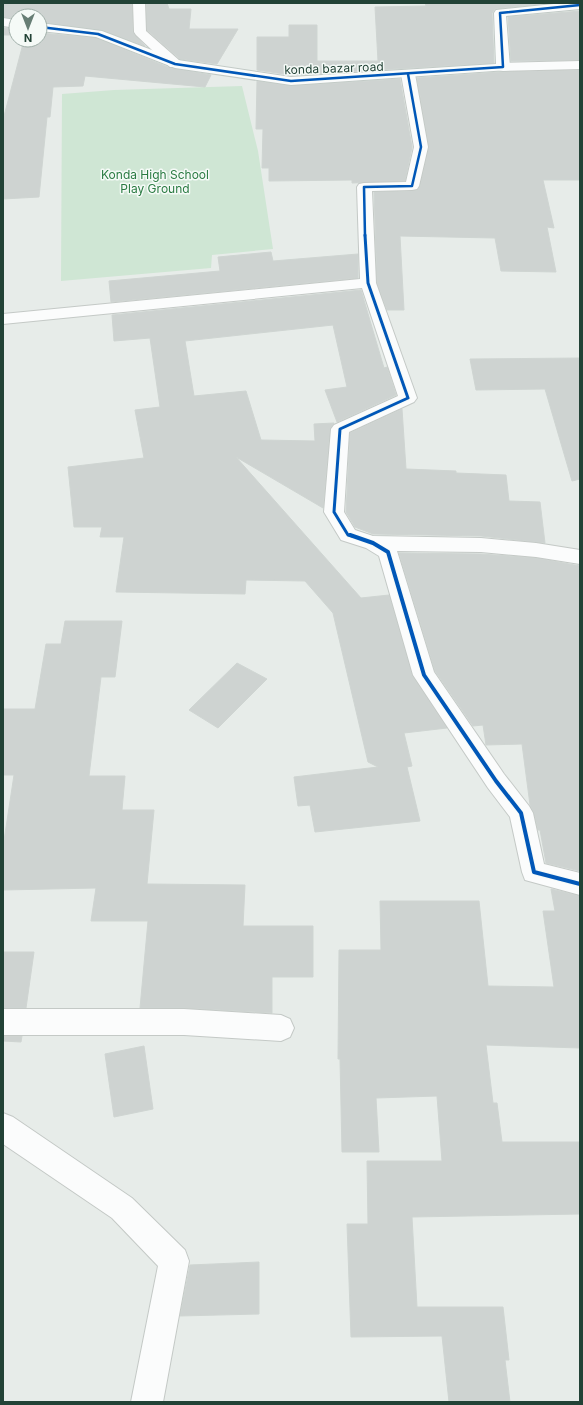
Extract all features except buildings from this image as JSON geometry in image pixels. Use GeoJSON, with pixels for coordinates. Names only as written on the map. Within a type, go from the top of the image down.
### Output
{"type":"FeatureCollection","features":[{"type":"Feature","properties":{"kind":"street"},"geometry":{"type":"LineString","coordinates":[[139,3],[140,32],[175,64]]}},
{"type":"Feature","properties":{"kind":"street"},"geometry":{"type":"LineString","coordinates":[[503,67],[500,13],[580,5]]}},
{"type":"Feature","properties":{"kind":"street","name":"konda bazar road"},"geometry":{"type":"LineString","coordinates":[[48,28],[98,34],[175,64],[291,82],[503,67],[580,65]]}},
{"type":"Feature","properties":{"kind":"street"},"geometry":{"type":"LineString","coordinates":[[408,74],[421,147],[412,186],[364,187],[364,232],[368,284],[408,398],[340,429],[334,512],[348,536],[373,543],[481,545],[536,550],[580,557]]}},
{"type":"Feature","properties":{"kind":"street"},"geometry":{"type":"LineString","coordinates":[[3,319],[368,284]]}},
{"type":"Feature","properties":{"kind":"street"},"geometry":{"type":"LineString","coordinates":[[373,543],[388,552],[424,675],[496,781],[521,813],[534,872],[580,884]]}},
{"type":"Feature","properties":{"kind":"street"},"geometry":{"type":"LineString","coordinates":[[3,1022],[184,1022],[281,1028]]}},
{"type":"Feature","properties":{"kind":"street"},"geometry":{"type":"LineString","coordinates":[[3,1127],[122,1208],[174,1261],[147,1402]]}},
{"type":"Feature","properties":{"kind":"green space","name":"Konda High School Play Ground"},"geometry":{"type":"Polygon","coordinates":[[[242,86],[258,151],[273,249],[212,255],[211,268],[61,281],[62,94],[114,90],[242,86]]]}},
{"type":"Feature","properties":{"kind":"cycle path"},"geometry":{"type":"LineString","coordinates":[[48,28],[98,34],[175,64],[291,81],[503,67],[500,13],[580,5]]}},
{"type":"Feature","properties":{"kind":"cycle path"},"geometry":{"type":"LineString","coordinates":[[408,74],[421,147],[412,186],[364,187],[368,283],[408,398],[340,429],[334,512],[348,535],[373,543],[388,552],[424,675],[496,781],[521,813],[534,872],[580,884]]}}]}
